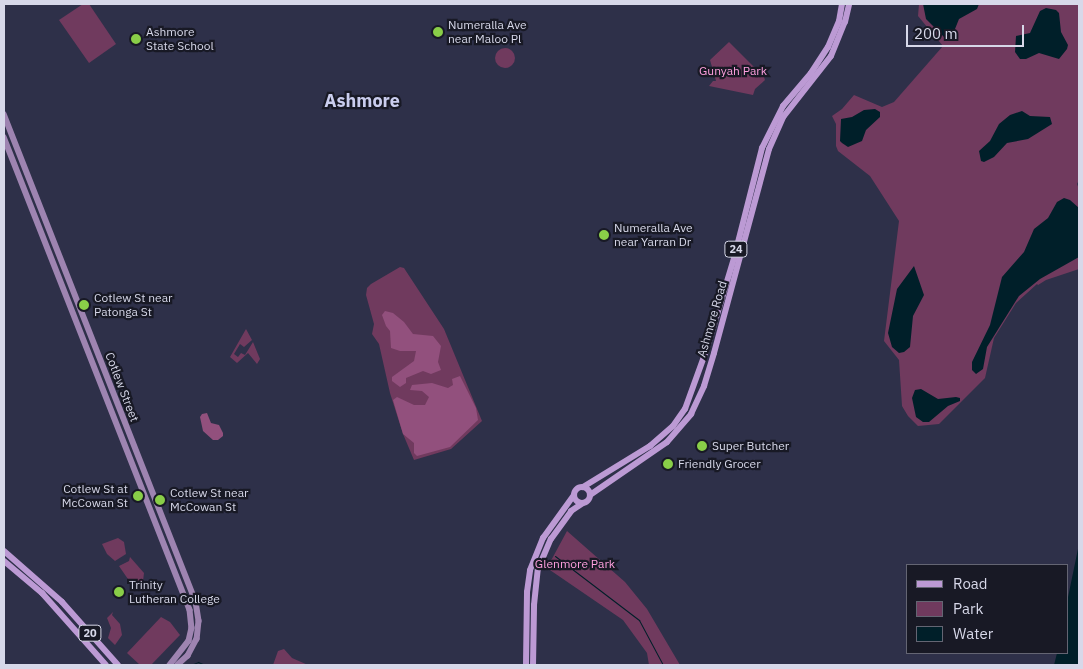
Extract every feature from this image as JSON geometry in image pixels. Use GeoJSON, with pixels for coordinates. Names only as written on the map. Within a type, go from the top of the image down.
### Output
{"type":"FeatureCollection","features":[{"type":"Feature","properties":{"kind":"main road","name":"Ashmore Road"},"geometry":{"type":"LineString","coordinates":[[590,495],[667,442],[691,414],[704,386],[769,149],[795,96],[828,47],[842,4]]}},
{"type":"Feature","properties":{"kind":"main road","name":"Ashmore Road"},"geometry":{"type":"LineString","coordinates":[[583,486],[650,446],[672,426],[685,409],[706,350],[731,267],[762,148],[778,114],[831,56],[842,31],[849,4]]}},
{"type":"Feature","properties":{"kind":"main road","name":"Cotlew Street"},"geometry":{"type":"LineString","coordinates":[[4,114],[196,602],[199,621],[197,639],[188,656],[178,665]]}},
{"type":"Feature","properties":{"kind":"main road","name":"Cotlew Street"},"geometry":{"type":"LineString","coordinates":[[4,137],[190,610],[192,628],[189,641],[170,665]]}},
{"type":"Feature","properties":{"kind":"main road","name":"24"},"geometry":{"type":"LineString","coordinates":[[526,665],[527,592],[530,570],[543,538],[577,488],[583,486]]}},
{"type":"Feature","properties":{"kind":"main road"},"geometry":{"type":"LineString","coordinates":[[583,486],[587,488],[590,495]]}},
{"type":"Feature","properties":{"kind":"main road"},"geometry":{"type":"LineString","coordinates":[[574,495],[578,502],[582,503]]}},
{"type":"Feature","properties":{"kind":"main road","name":"24"},"geometry":{"type":"LineString","coordinates":[[533,665],[534,605],[538,569],[551,539],[571,511],[582,503],[587,502],[590,495]]}},
{"type":"Feature","properties":{"kind":"main road","name":"20"},"geometry":{"type":"LineString","coordinates":[[4,551],[68,608],[118,665]]}},
{"type":"Feature","properties":{"kind":"main road","name":"20"},"geometry":{"type":"LineString","coordinates":[[4,561],[42,593],[106,665]]}},
{"type":"Feature","properties":{"kind":"green space"},"geometry":{"type":"Polygon","coordinates":[[[83,4],[89,4],[116,44],[89,63],[59,20],[83,4]]]}},
{"type":"Feature","properties":{"kind":"green space"},"geometry":{"type":"Polygon","coordinates":[[[919,4],[1079,4],[1079,180],[1077,184],[1079,189],[1079,269],[1037,284],[1016,303],[994,338],[985,378],[939,424],[918,426],[908,416],[902,406],[899,360],[884,341],[899,221],[870,176],[838,151],[836,146],[836,124],[832,116],[842,109],[854,95],[882,107],[894,102],[943,46],[918,16],[919,4]]]}},
{"type":"Feature","properties":{"kind":"green space","name":"Gunyah Park"},"geometry":{"type":"Polygon","coordinates":[[[729,42],[764,77],[765,80],[755,89],[753,95],[709,86],[713,81],[716,81],[710,60],[729,42]]]}},
{"type":"Feature","properties":{"kind":"green space"},"geometry":{"type":"Polygon","coordinates":[[[505,48],[512,51],[515,58],[512,65],[505,68],[498,65],[495,58],[498,51],[505,48]]]}},
{"type":"Feature","properties":{"kind":"green space"},"geometry":{"type":"Polygon","coordinates":[[[400,267],[404,268],[444,329],[482,421],[451,449],[414,460],[403,434],[390,393],[379,344],[372,334],[374,324],[366,295],[367,288],[371,284],[400,267]]]}},
{"type":"Feature","properties":{"kind":"green space"},"geometry":{"type":"Polygon","coordinates":[[[246,329],[252,340],[244,347],[240,344],[234,354],[238,357],[241,353],[245,355],[253,342],[260,359],[257,364],[248,353],[237,363],[230,357],[246,329]]]}},
{"type":"Feature","properties":{"kind":"green space","name":"Glenmore Park"},"geometry":{"type":"Polygon","coordinates":[[[567,531],[625,582],[647,609],[680,665],[649,665],[647,653],[623,620],[547,568],[567,531]]]}},
{"type":"Feature","properties":{"kind":"green space"},"geometry":{"type":"Polygon","coordinates":[[[118,538],[124,542],[126,554],[115,561],[107,554],[102,544],[118,538]]]}},
{"type":"Feature","properties":{"kind":"green space"},"geometry":{"type":"Polygon","coordinates":[[[130,557],[144,573],[143,581],[134,584],[130,582],[119,566],[129,561],[130,557]]]}},
{"type":"Feature","properties":{"kind":"green space"},"geometry":{"type":"Polygon","coordinates":[[[113,612],[112,615],[120,624],[122,635],[115,645],[108,638],[111,628],[107,618],[113,612]]]}},
{"type":"Feature","properties":{"kind":"green space"},"geometry":{"type":"Polygon","coordinates":[[[161,617],[170,622],[180,635],[151,665],[140,665],[127,653],[161,617]]]}},
{"type":"Feature","properties":{"kind":"green space"},"geometry":{"type":"Polygon","coordinates":[[[284,649],[292,658],[308,665],[273,665],[278,651],[284,649]]]}},
{"type":"Feature","properties":{"kind":"shaded area"},"geometry":{"type":"Polygon","coordinates":[[[385,311],[393,313],[404,322],[413,334],[433,336],[441,346],[438,362],[441,370],[431,374],[423,371],[406,378],[406,383],[400,387],[392,381],[392,377],[414,361],[416,351],[400,351],[391,348],[390,331],[382,315],[385,311]]]}},
{"type":"Feature","properties":{"kind":"shaded area"},"geometry":{"type":"Polygon","coordinates":[[[460,376],[476,408],[478,420],[450,447],[417,456],[414,453],[414,443],[403,434],[393,400],[397,397],[414,405],[425,405],[429,397],[422,391],[410,390],[412,385],[432,383],[448,388],[453,385],[452,379],[460,376]]]}},
{"type":"Feature","properties":{"kind":"shaded area"},"geometry":{"type":"Polygon","coordinates":[[[207,413],[211,423],[219,425],[223,433],[223,436],[218,440],[213,440],[203,431],[200,417],[202,414],[207,413]]]}},
{"type":"Feature","properties":{"kind":"water"},"geometry":{"type":"Polygon","coordinates":[[[923,4],[979,4],[977,9],[959,19],[953,34],[944,37],[926,19],[923,4]]]}},
{"type":"Feature","properties":{"kind":"water"},"geometry":{"type":"Polygon","coordinates":[[[1046,8],[1056,10],[1059,13],[1061,32],[1068,45],[1067,49],[1059,59],[1039,53],[1026,59],[1020,59],[1015,52],[1016,36],[1030,33],[1040,11],[1046,8]]]}},
{"type":"Feature","properties":{"kind":"water"},"geometry":{"type":"Polygon","coordinates":[[[875,109],[880,112],[880,117],[866,130],[862,141],[848,147],[840,141],[841,119],[852,117],[864,110],[875,109]]]}},
{"type":"Feature","properties":{"kind":"water"},"geometry":{"type":"Polygon","coordinates":[[[1022,111],[1030,116],[1050,117],[1052,124],[1028,139],[1007,143],[994,157],[984,162],[981,161],[979,151],[990,141],[999,124],[1010,115],[1022,111]]]}},
{"type":"Feature","properties":{"kind":"water"},"geometry":{"type":"Polygon","coordinates":[[[1064,198],[1070,200],[1079,208],[1079,257],[1040,279],[1019,296],[987,347],[983,369],[976,374],[972,370],[972,362],[990,325],[1002,277],[1024,252],[1034,229],[1048,218],[1057,202],[1064,198]]]}},
{"type":"Feature","properties":{"kind":"water"},"geometry":{"type":"Polygon","coordinates":[[[914,266],[924,295],[913,316],[910,347],[904,352],[899,353],[892,347],[888,333],[897,289],[914,266]]]}},
{"type":"Feature","properties":{"kind":"water"},"geometry":{"type":"Polygon","coordinates":[[[921,389],[938,399],[956,397],[960,398],[960,401],[948,406],[929,422],[923,422],[916,417],[912,398],[915,390],[921,389]]]}},
{"type":"Feature","properties":{"kind":"water"},"geometry":{"type":"Polygon","coordinates":[[[1079,544],[1079,665],[1054,665],[1057,654],[1068,654],[1068,597],[1079,544]]]}},
{"type":"Feature","properties":{"kind":"waterway"},"geometry":{"type":"LineString","coordinates":[[555,556],[639,620],[663,665]]}},
{"type":"Feature","properties":{"kind":"waterway"},"geometry":{"type":"LineString","coordinates":[[191,665],[198,662],[205,665]]}},
{"type":"Feature","properties":{"kind":"place","name":"Numeralla Ave near Maloo Pl"},"geometry":{"type":"Point","coordinates":[438,32]}},
{"type":"Feature","properties":{"kind":"place","name":"Ashmore State School"},"geometry":{"type":"Point","coordinates":[136,39]}},
{"type":"Feature","properties":{"kind":"place","name":"Numeralla Ave near Yarran Dr"},"geometry":{"type":"Point","coordinates":[604,235]}},
{"type":"Feature","properties":{"kind":"place","name":"Cotlew St near Patonga St"},"geometry":{"type":"Point","coordinates":[84,305]}},
{"type":"Feature","properties":{"kind":"place","name":"Super Butcher"},"geometry":{"type":"Point","coordinates":[702,446]}},
{"type":"Feature","properties":{"kind":"place","name":"Friendly Grocer"},"geometry":{"type":"Point","coordinates":[668,464]}},
{"type":"Feature","properties":{"kind":"place","name":"Cotlew St at McCowan St"},"geometry":{"type":"Point","coordinates":[138,496]}},
{"type":"Feature","properties":{"kind":"place","name":"Cotlew St near McCowan St"},"geometry":{"type":"Point","coordinates":[160,500]}},
{"type":"Feature","properties":{"kind":"place","name":"Trinity Lutheran College"},"geometry":{"type":"Point","coordinates":[119,592]}},
{"type":"Feature","properties":{"kind":"district","name":"Ashmore"},"geometry":{"type":"Point","coordinates":[362,101]}}]}
